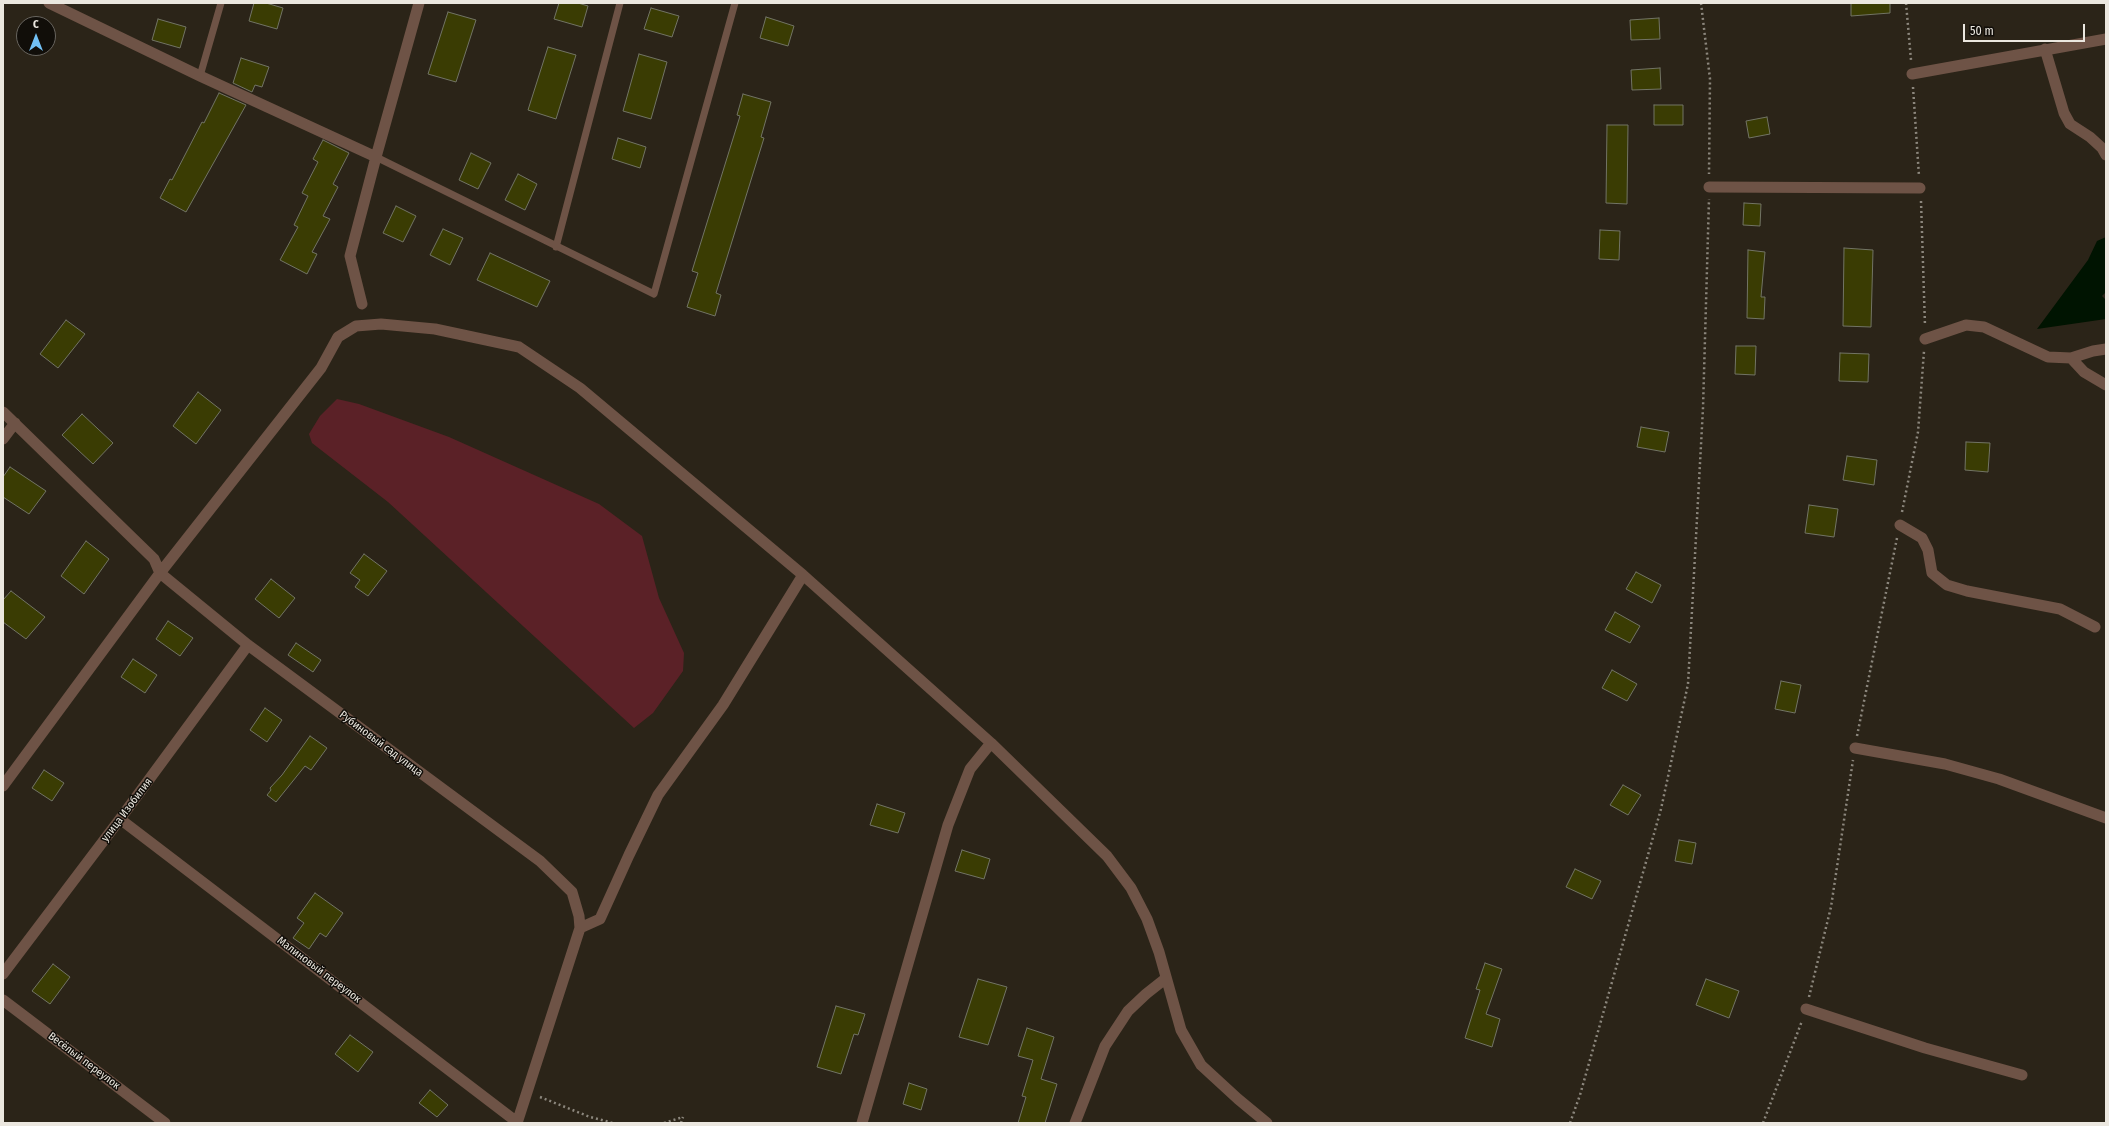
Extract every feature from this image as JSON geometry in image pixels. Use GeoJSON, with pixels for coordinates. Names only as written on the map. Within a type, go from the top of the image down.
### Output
{"type":"FeatureCollection","features":[{"type":"Feature","properties":{"kind":"street"},"geometry":{"type":"LineString","coordinates":[[49,3],[200,76],[376,157]]}},
{"type":"Feature","properties":{"kind":"street"},"geometry":{"type":"LineString","coordinates":[[362,304],[350,256],[419,3]]}},
{"type":"Feature","properties":{"kind":"street"},"geometry":{"type":"LineString","coordinates":[[1912,74],[2106,39]]}},
{"type":"Feature","properties":{"kind":"street"},"geometry":{"type":"LineString","coordinates":[[2045,49],[2064,113],[2070,124],[2090,137],[2102,148],[2106,155]]}},
{"type":"Feature","properties":{"kind":"street"},"geometry":{"type":"LineString","coordinates":[[1709,187],[1920,188]]}},
{"type":"Feature","properties":{"kind":"street"},"geometry":{"type":"LineString","coordinates":[[3,786],[160,573],[321,368],[338,337],[356,326],[380,324],[436,329],[518,347],[580,388],[803,575],[991,743],[1107,856],[1131,888],[1146,919],[1159,952],[1181,1030],[1201,1064],[1238,1099],[1267,1123]]}},
{"type":"Feature","properties":{"kind":"street"},"geometry":{"type":"LineString","coordinates":[[1925,339],[1966,325],[1984,327],[2048,357],[2071,358],[2093,351],[2106,349]]}},
{"type":"Feature","properties":{"kind":"street"},"geometry":{"type":"LineString","coordinates":[[2071,358],[2084,372],[2106,385]]}},
{"type":"Feature","properties":{"kind":"street"},"geometry":{"type":"LineString","coordinates":[[3,412],[154,559],[160,573]]}},
{"type":"Feature","properties":{"kind":"street"},"geometry":{"type":"LineString","coordinates":[[3,439],[15,424]]}},
{"type":"Feature","properties":{"kind":"street"},"geometry":{"type":"LineString","coordinates":[[1900,524],[1922,538],[1928,550],[1932,573],[1947,585],[1967,591],[2060,609],[2095,627]]}},
{"type":"Feature","properties":{"kind":"street","name":"Рубиновый сад улица"},"geometry":{"type":"LineString","coordinates":[[160,573],[248,645],[540,861],[572,892],[579,916],[580,928]]}},
{"type":"Feature","properties":{"kind":"street"},"geometry":{"type":"LineString","coordinates":[[517,1123],[580,928],[600,920],[629,854],[658,795],[724,705],[803,575]]}},
{"type":"Feature","properties":{"kind":"street","name":"улица Изобилия"},"geometry":{"type":"LineString","coordinates":[[3,974],[120,819],[248,645]]}},
{"type":"Feature","properties":{"kind":"street"},"geometry":{"type":"LineString","coordinates":[[862,1123],[948,826],[970,769],[991,743]]}},
{"type":"Feature","properties":{"kind":"street"},"geometry":{"type":"LineString","coordinates":[[1855,748],[1946,764],[1999,779],[2106,818]]}},
{"type":"Feature","properties":{"kind":"street","name":"Малиновый переулок"},"geometry":{"type":"LineString","coordinates":[[120,819],[517,1123]]}},
{"type":"Feature","properties":{"kind":"street"},"geometry":{"type":"LineString","coordinates":[[1075,1123],[1105,1046],[1128,1011],[1146,994],[1166,980]]}},
{"type":"Feature","properties":{"kind":"street","name":"Весёлый переулок"},"geometry":{"type":"LineString","coordinates":[[3,1000],[165,1123]]}},
{"type":"Feature","properties":{"kind":"street"},"geometry":{"type":"LineString","coordinates":[[1806,1009],[1925,1048],[2022,1075]]}},
{"type":"Feature","properties":{"kind":"lane"},"geometry":{"type":"LineString","coordinates":[[200,76],[221,3]]}},
{"type":"Feature","properties":{"kind":"lane"},"geometry":{"type":"LineString","coordinates":[[556,247],[620,3]]}},
{"type":"Feature","properties":{"kind":"lane"},"geometry":{"type":"LineString","coordinates":[[376,157],[654,294],[735,3]]}},
{"type":"Feature","properties":{"kind":"path"},"geometry":{"type":"LineString","coordinates":[[1570,1123],[1580,1095],[1661,809],[1688,684],[1703,408],[1709,187],[1710,79],[1701,3]]}},
{"type":"Feature","properties":{"kind":"path"},"geometry":{"type":"LineString","coordinates":[[1906,3],[1920,188],[1925,339]]}},
{"type":"Feature","properties":{"kind":"path"},"geometry":{"type":"LineString","coordinates":[[526,1092],[590,1117],[613,1123]]}},
{"type":"Feature","properties":{"kind":"path"},"geometry":{"type":"LineString","coordinates":[[664,1123],[683,1117],[681,1123]]}},
{"type":"Feature","properties":{"kind":"shaded area"},"geometry":{"type":"Polygon","coordinates":[[[2106,237],[2106,292],[2102,296],[2106,300],[2106,319],[2037,329],[2088,260],[2097,241],[2106,237]]]}},
{"type":"Feature","properties":{"kind":"shaded area"},"geometry":{"type":"Polygon","coordinates":[[[337,399],[359,404],[449,437],[599,504],[642,536],[659,598],[684,653],[683,671],[653,713],[634,728],[388,502],[312,443],[309,434],[320,416],[337,399]]]}},
{"type":"Feature","properties":{"kind":"building"},"geometry":{"type":"Polygon","coordinates":[[[254,3],[266,3],[283,8],[277,29],[249,21],[254,3]]]}},
{"type":"Feature","properties":{"kind":"building"},"geometry":{"type":"Polygon","coordinates":[[[559,3],[578,3],[588,6],[582,27],[554,19],[559,3]]]}},
{"type":"Feature","properties":{"kind":"building"},"geometry":{"type":"Polygon","coordinates":[[[1851,3],[1890,3],[1890,13],[1851,16],[1851,3]]]}},
{"type":"Feature","properties":{"kind":"building"},"geometry":{"type":"Polygon","coordinates":[[[651,8],[679,16],[672,37],[644,29],[651,8]]]}},
{"type":"Feature","properties":{"kind":"building"},"geometry":{"type":"Polygon","coordinates":[[[448,12],[476,20],[456,82],[428,74],[448,12]]]}},
{"type":"Feature","properties":{"kind":"building"},"geometry":{"type":"Polygon","coordinates":[[[766,17],[794,26],[788,46],[760,38],[766,17]]]}},
{"type":"Feature","properties":{"kind":"building"},"geometry":{"type":"Polygon","coordinates":[[[1659,18],[1660,39],[1631,40],[1630,20],[1659,18]]]}},
{"type":"Feature","properties":{"kind":"building"},"geometry":{"type":"Polygon","coordinates":[[[158,19],[186,27],[180,48],[152,40],[158,19]]]}},
{"type":"Feature","properties":{"kind":"building"},"geometry":{"type":"Polygon","coordinates":[[[548,47],[576,55],[556,119],[528,110],[548,47]]]}},
{"type":"Feature","properties":{"kind":"building"},"geometry":{"type":"Polygon","coordinates":[[[639,54],[667,62],[651,119],[623,111],[639,54]]]}},
{"type":"Feature","properties":{"kind":"building"},"geometry":{"type":"Polygon","coordinates":[[[241,58],[269,67],[262,87],[255,85],[252,92],[233,83],[241,58]]]}},
{"type":"Feature","properties":{"kind":"building"},"geometry":{"type":"Polygon","coordinates":[[[1660,68],[1661,89],[1632,90],[1631,70],[1660,68]]]}},
{"type":"Feature","properties":{"kind":"building"},"geometry":{"type":"Polygon","coordinates":[[[219,93],[246,105],[186,212],[160,198],[170,179],[172,180],[219,93]]]}},
{"type":"Feature","properties":{"kind":"building"},"geometry":{"type":"Polygon","coordinates":[[[743,94],[771,102],[761,137],[764,138],[716,293],[721,295],[715,316],[687,307],[698,273],[692,271],[740,116],[737,115],[743,94]]]}},
{"type":"Feature","properties":{"kind":"building"},"geometry":{"type":"Polygon","coordinates":[[[1654,105],[1683,105],[1683,125],[1654,125],[1654,105]]]}},
{"type":"Feature","properties":{"kind":"building"},"geometry":{"type":"Polygon","coordinates":[[[1767,117],[1770,134],[1749,138],[1746,121],[1767,117]]]}},
{"type":"Feature","properties":{"kind":"building"},"geometry":{"type":"Polygon","coordinates":[[[1607,125],[1628,125],[1627,204],[1606,203],[1607,125]]]}},
{"type":"Feature","properties":{"kind":"building"},"geometry":{"type":"Polygon","coordinates":[[[618,138],[646,147],[640,168],[612,159],[618,138]]]}},
{"type":"Feature","properties":{"kind":"building"},"geometry":{"type":"Polygon","coordinates":[[[323,140],[349,153],[333,184],[338,187],[323,216],[330,219],[312,252],[317,254],[307,274],[280,260],[298,227],[294,225],[308,196],[302,193],[318,162],[313,159],[323,140]]]}},
{"type":"Feature","properties":{"kind":"building"},"geometry":{"type":"Polygon","coordinates":[[[471,153],[491,163],[478,189],[459,180],[471,153]]]}},
{"type":"Feature","properties":{"kind":"building"},"geometry":{"type":"Polygon","coordinates":[[[518,174],[537,184],[525,210],[505,200],[518,174]]]}},
{"type":"Feature","properties":{"kind":"building"},"geometry":{"type":"Polygon","coordinates":[[[1744,203],[1761,204],[1760,226],[1743,225],[1744,203]]]}},
{"type":"Feature","properties":{"kind":"building"},"geometry":{"type":"Polygon","coordinates":[[[396,206],[416,216],[403,242],[383,233],[396,206]]]}},
{"type":"Feature","properties":{"kind":"building"},"geometry":{"type":"Polygon","coordinates":[[[443,229],[463,238],[450,265],[430,255],[443,229]]]}},
{"type":"Feature","properties":{"kind":"building"},"geometry":{"type":"Polygon","coordinates":[[[1600,230],[1620,231],[1619,260],[1599,259],[1600,230]]]}},
{"type":"Feature","properties":{"kind":"building"},"geometry":{"type":"Polygon","coordinates":[[[1844,248],[1873,250],[1871,327],[1843,326],[1844,248]]]}},
{"type":"Feature","properties":{"kind":"building"},"geometry":{"type":"Polygon","coordinates":[[[1748,250],[1765,252],[1761,297],[1765,297],[1764,319],[1747,318],[1748,250]]]}},
{"type":"Feature","properties":{"kind":"building"},"geometry":{"type":"Polygon","coordinates":[[[490,253],[550,281],[537,307],[477,280],[490,253]]]}},
{"type":"Feature","properties":{"kind":"building"},"geometry":{"type":"Polygon","coordinates":[[[66,320],[85,334],[58,368],[40,354],[66,320]]]}},
{"type":"Feature","properties":{"kind":"building"},"geometry":{"type":"Polygon","coordinates":[[[1736,346],[1756,346],[1755,375],[1735,374],[1736,346]]]}},
{"type":"Feature","properties":{"kind":"building"},"geometry":{"type":"Polygon","coordinates":[[[1840,353],[1869,354],[1868,382],[1839,381],[1840,353]]]}},
{"type":"Feature","properties":{"kind":"building"},"geometry":{"type":"Polygon","coordinates":[[[198,392],[221,410],[196,444],[173,426],[198,392]]]}},
{"type":"Feature","properties":{"kind":"building"},"geometry":{"type":"Polygon","coordinates":[[[82,414],[113,443],[93,464],[62,435],[82,414]]]}},
{"type":"Feature","properties":{"kind":"building"},"geometry":{"type":"Polygon","coordinates":[[[1641,427],[1669,432],[1665,452],[1637,447],[1641,427]]]}},
{"type":"Feature","properties":{"kind":"building"},"geometry":{"type":"Polygon","coordinates":[[[1966,442],[1990,443],[1988,472],[1965,470],[1966,442]]]}},
{"type":"Feature","properties":{"kind":"building"},"geometry":{"type":"Polygon","coordinates":[[[1847,456],[1877,460],[1874,485],[1843,480],[1847,456]]]}},
{"type":"Feature","properties":{"kind":"building"},"geometry":{"type":"Polygon","coordinates":[[[10,467],[46,491],[29,514],[3,497],[3,477],[10,467]]]}},
{"type":"Feature","properties":{"kind":"building"},"geometry":{"type":"Polygon","coordinates":[[[1809,505],[1838,509],[1834,537],[1805,533],[1809,505]]]}},
{"type":"Feature","properties":{"kind":"building"},"geometry":{"type":"Polygon","coordinates":[[[86,541],[109,559],[84,594],[61,576],[86,541]]]}},
{"type":"Feature","properties":{"kind":"building"},"geometry":{"type":"Polygon","coordinates":[[[364,554],[387,571],[368,596],[355,587],[360,580],[350,573],[364,554]]]}},
{"type":"Feature","properties":{"kind":"building"},"geometry":{"type":"Polygon","coordinates":[[[1636,572],[1661,585],[1652,603],[1626,589],[1636,572]]]}},
{"type":"Feature","properties":{"kind":"building"},"geometry":{"type":"Polygon","coordinates":[[[271,579],[295,598],[279,618],[255,599],[271,579]]]}},
{"type":"Feature","properties":{"kind":"building"},"geometry":{"type":"Polygon","coordinates":[[[11,591],[45,617],[26,639],[3,622],[3,600],[11,591]]]}},
{"type":"Feature","properties":{"kind":"building"},"geometry":{"type":"Polygon","coordinates":[[[1615,612],[1640,626],[1630,643],[1605,630],[1615,612]]]}},
{"type":"Feature","properties":{"kind":"building"},"geometry":{"type":"Polygon","coordinates":[[[168,621],[193,638],[180,656],[156,639],[168,621]]]}},
{"type":"Feature","properties":{"kind":"building"},"geometry":{"type":"Polygon","coordinates":[[[296,643],[321,660],[313,672],[288,655],[296,643]]]}},
{"type":"Feature","properties":{"kind":"building"},"geometry":{"type":"Polygon","coordinates":[[[133,659],[157,675],[145,693],[121,677],[133,659]]]}},
{"type":"Feature","properties":{"kind":"building"},"geometry":{"type":"Polygon","coordinates":[[[1612,670],[1637,684],[1627,701],[1602,688],[1612,670]]]}},
{"type":"Feature","properties":{"kind":"building"},"geometry":{"type":"Polygon","coordinates":[[[1781,681],[1801,685],[1795,713],[1775,709],[1781,681]]]}},
{"type":"Feature","properties":{"kind":"building"},"geometry":{"type":"Polygon","coordinates":[[[265,708],[282,720],[267,742],[250,730],[265,708]]]}},
{"type":"Feature","properties":{"kind":"building"},"geometry":{"type":"Polygon","coordinates":[[[310,736],[327,748],[311,770],[305,766],[276,802],[267,795],[271,790],[270,788],[282,775],[310,736]]]}},
{"type":"Feature","properties":{"kind":"building"},"geometry":{"type":"Polygon","coordinates":[[[44,770],[64,783],[52,801],[32,788],[44,770]]]}},
{"type":"Feature","properties":{"kind":"building"},"geometry":{"type":"Polygon","coordinates":[[[1623,785],[1641,795],[1628,815],[1610,805],[1623,785]]]}},
{"type":"Feature","properties":{"kind":"building"},"geometry":{"type":"Polygon","coordinates":[[[877,804],[905,813],[898,833],[870,825],[877,804]]]}},
{"type":"Feature","properties":{"kind":"building"},"geometry":{"type":"Polygon","coordinates":[[[1679,840],[1696,843],[1692,864],[1675,861],[1679,840]]]}},
{"type":"Feature","properties":{"kind":"building"},"geometry":{"type":"Polygon","coordinates":[[[962,850],[990,859],[984,879],[955,871],[962,850]]]}},
{"type":"Feature","properties":{"kind":"building"},"geometry":{"type":"Polygon","coordinates":[[[1575,869],[1601,881],[1592,899],[1566,887],[1575,869]]]}},
{"type":"Feature","properties":{"kind":"building"},"geometry":{"type":"Polygon","coordinates":[[[315,893],[343,913],[326,937],[320,933],[309,949],[293,938],[304,923],[297,918],[315,893]]]}},
{"type":"Feature","properties":{"kind":"building"},"geometry":{"type":"Polygon","coordinates":[[[1485,963],[1502,969],[1486,1014],[1500,1019],[1492,1047],[1465,1038],[1480,990],[1476,989],[1485,963]]]}},
{"type":"Feature","properties":{"kind":"building"},"geometry":{"type":"Polygon","coordinates":[[[53,964],[70,977],[50,1004],[32,991],[53,964]]]}},
{"type":"Feature","properties":{"kind":"building"},"geometry":{"type":"Polygon","coordinates":[[[978,979],[1007,987],[988,1045],[959,1037],[978,979]]]}},
{"type":"Feature","properties":{"kind":"building"},"geometry":{"type":"Polygon","coordinates":[[[1706,979],[1739,991],[1729,1018],[1696,1005],[1706,979]]]}},
{"type":"Feature","properties":{"kind":"building"},"geometry":{"type":"Polygon","coordinates":[[[836,1006],[865,1014],[858,1035],[854,1034],[841,1074],[817,1067],[836,1006]]]}},
{"type":"Feature","properties":{"kind":"building"},"geometry":{"type":"Polygon","coordinates":[[[1027,1028],[1054,1037],[1041,1079],[1057,1084],[1045,1123],[1018,1123],[1026,1097],[1022,1096],[1033,1060],[1018,1056],[1027,1028]]]}},
{"type":"Feature","properties":{"kind":"building"},"geometry":{"type":"Polygon","coordinates":[[[350,1035],[373,1052],[358,1072],[335,1054],[350,1035]]]}},
{"type":"Feature","properties":{"kind":"building"},"geometry":{"type":"Polygon","coordinates":[[[909,1083],[927,1089],[921,1110],[903,1104],[909,1083]]]}},
{"type":"Feature","properties":{"kind":"building"},"geometry":{"type":"Polygon","coordinates":[[[430,1090],[448,1105],[437,1117],[419,1103],[430,1090]]]}}]}
